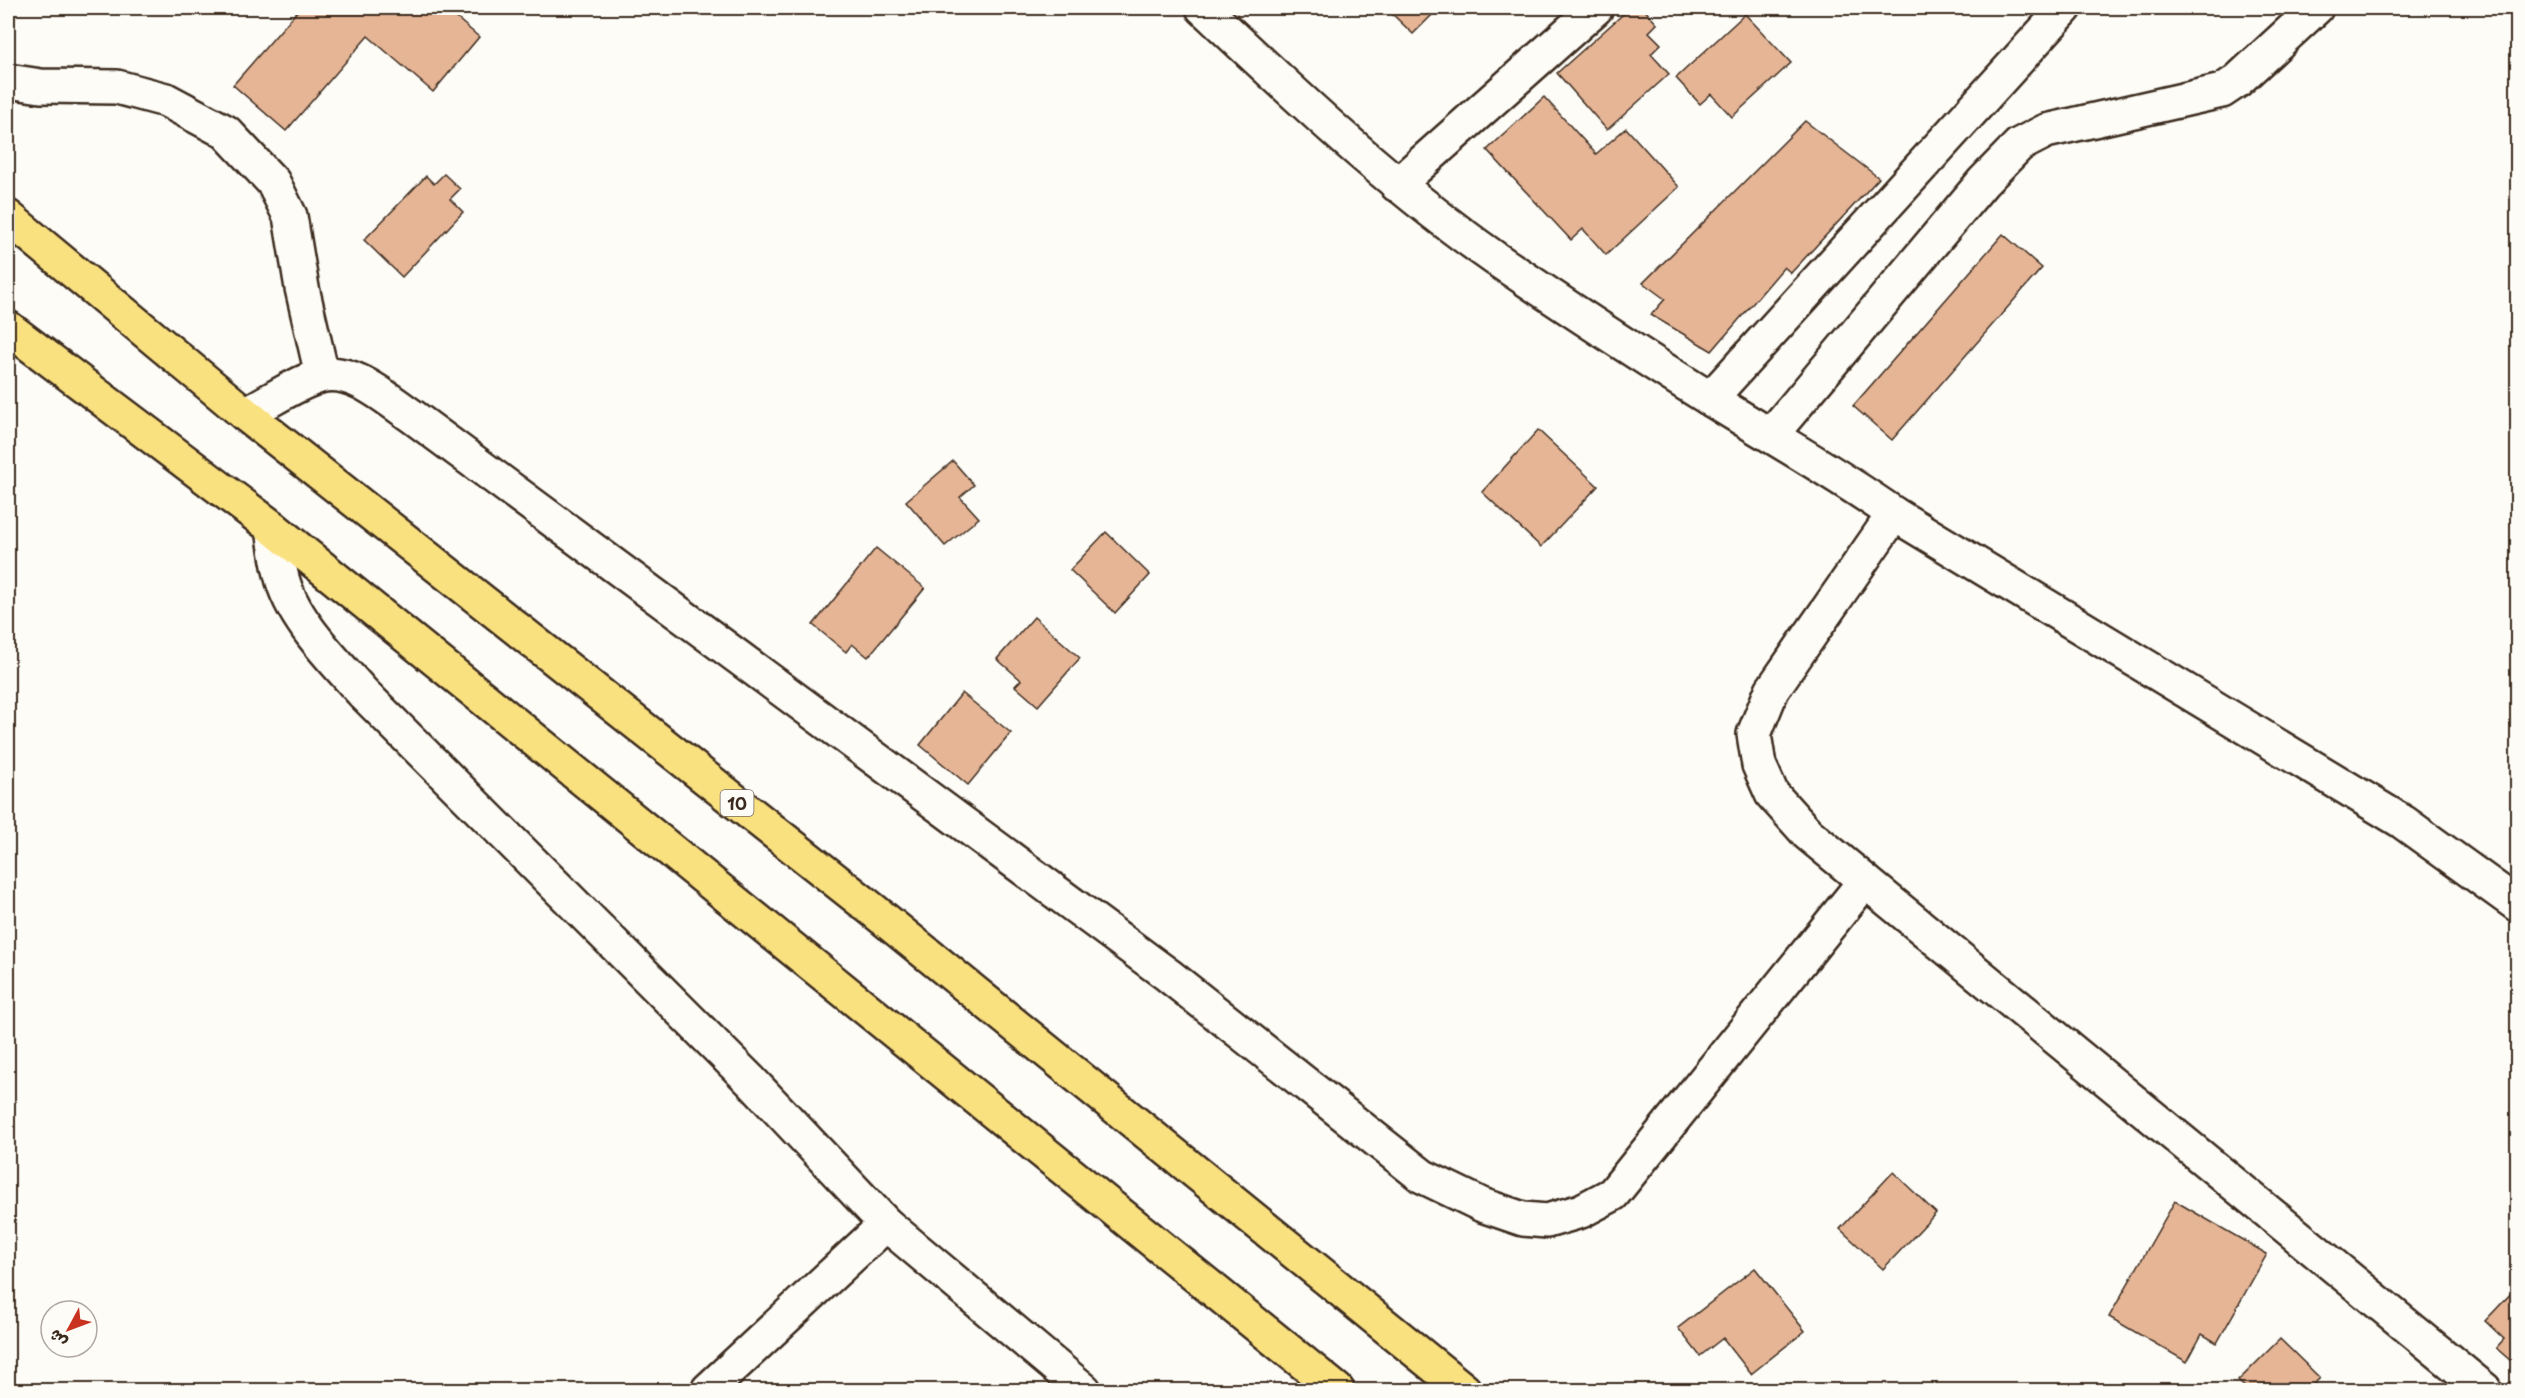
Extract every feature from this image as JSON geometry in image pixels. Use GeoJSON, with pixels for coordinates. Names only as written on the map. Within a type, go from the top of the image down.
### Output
{"type":"FeatureCollection","features":[{"type":"Feature","properties":{"kind":"highway","name":"10"},"geometry":{"type":"LineString","coordinates":[[8,217],[245,414],[873,910],[1464,1390]]}},
{"type":"Feature","properties":{"kind":"highway"},"geometry":{"type":"LineString","coordinates":[[8,328],[273,528],[1337,1390]]}},
{"type":"Feature","properties":{"kind":"street"},"geometry":{"type":"LineString","coordinates":[[1203,8],[1397,185],[1495,258],[1710,399],[1847,481],[1894,514],[2403,822],[2517,905]]}},
{"type":"Feature","properties":{"kind":"street"},"geometry":{"type":"LineString","coordinates":[[1397,185],[1596,8]]}},
{"type":"Feature","properties":{"kind":"street"},"geometry":{"type":"LineString","coordinates":[[1710,399],[2065,8]]}},
{"type":"Feature","properties":{"kind":"street"},"geometry":{"type":"LineString","coordinates":[[1771,435],[1983,182],[2019,145],[2046,131],[2222,91],[2237,81],[2316,8]]}},
{"type":"Feature","properties":{"kind":"street"},"geometry":{"type":"LineString","coordinates":[[8,81],[41,86],[117,87],[166,99],[226,132],[273,182],[290,216],[302,288],[322,375]]}},
{"type":"Feature","properties":{"kind":"street"},"geometry":{"type":"LineString","coordinates":[[245,414],[322,375],[345,376],[368,386],[412,416],[1168,975],[1422,1176],[1523,1220],[1547,1221],[1581,1211],[1613,1194],[1865,881]]}},
{"type":"Feature","properties":{"kind":"street"},"geometry":{"type":"LineString","coordinates":[[1894,514],[1772,690],[1754,734],[1759,765],[1772,794],[1808,834],[2485,1390]]}},
{"type":"Feature","properties":{"kind":"street"},"geometry":{"type":"LineString","coordinates":[[273,528],[284,585],[291,602],[321,646],[363,693],[752,1082],[886,1224],[1084,1390]]}},
{"type":"Feature","properties":{"kind":"street"},"geometry":{"type":"LineString","coordinates":[[708,1390],[886,1224]]}},
{"type":"Feature","properties":{"kind":"building"},"geometry":{"type":"Polygon","coordinates":[[[300,8],[445,8],[479,37],[433,92],[368,36],[286,131],[233,85],[300,8]]]}},
{"type":"Feature","properties":{"kind":"building"},"geometry":{"type":"Polygon","coordinates":[[[1386,8],[1439,8],[1413,34],[1386,8]]]}},
{"type":"Feature","properties":{"kind":"building"},"geometry":{"type":"Polygon","coordinates":[[[1630,8],[1643,8],[1657,24],[1649,32],[1661,44],[1651,54],[1669,74],[1607,130],[1557,73],[1630,8]]]}},
{"type":"Feature","properties":{"kind":"building"},"geometry":{"type":"Polygon","coordinates":[[[1745,14],[1791,63],[1732,117],[1711,94],[1700,104],[1676,78],[1745,14]]]}},
{"type":"Feature","properties":{"kind":"building"},"geometry":{"type":"Polygon","coordinates":[[[1544,97],[1596,154],[1626,128],[1679,187],[1606,255],[1583,229],[1571,240],[1487,150],[1544,97]]]}},
{"type":"Feature","properties":{"kind":"building"},"geometry":{"type":"Polygon","coordinates":[[[1805,121],[1879,178],[1791,273],[1784,267],[1712,351],[1651,315],[1665,299],[1643,283],[1805,121]]]}},
{"type":"Feature","properties":{"kind":"building"},"geometry":{"type":"Polygon","coordinates":[[[444,174],[460,189],[450,199],[463,212],[402,277],[364,240],[426,176],[434,184],[444,174]]]}},
{"type":"Feature","properties":{"kind":"building"},"geometry":{"type":"Polygon","coordinates":[[[2003,234],[2042,268],[1892,440],[1853,406],[2003,234]]]}},
{"type":"Feature","properties":{"kind":"building"},"geometry":{"type":"Polygon","coordinates":[[[1538,430],[1598,486],[1541,547],[1482,492],[1538,430]]]}},
{"type":"Feature","properties":{"kind":"building"},"geometry":{"type":"Polygon","coordinates":[[[953,461],[974,485],[960,497],[979,518],[945,546],[906,501],[953,461]]]}},
{"type":"Feature","properties":{"kind":"building"},"geometry":{"type":"Polygon","coordinates":[[[1106,532],[1150,575],[1115,613],[1070,570],[1106,532]]]}},
{"type":"Feature","properties":{"kind":"building"},"geometry":{"type":"Polygon","coordinates":[[[876,548],[925,588],[868,657],[852,644],[846,652],[813,625],[876,548]]]}},
{"type":"Feature","properties":{"kind":"building"},"geometry":{"type":"Polygon","coordinates":[[[1034,617],[1080,658],[1038,706],[1015,686],[1021,680],[997,659],[1034,617]]]}},
{"type":"Feature","properties":{"kind":"building"},"geometry":{"type":"Polygon","coordinates":[[[962,693],[1011,733],[968,785],[920,745],[962,693]]]}},
{"type":"Feature","properties":{"kind":"building"},"geometry":{"type":"Polygon","coordinates":[[[1893,1172],[1936,1213],[1883,1269],[1840,1229],[1893,1172]]]}},
{"type":"Feature","properties":{"kind":"building"},"geometry":{"type":"Polygon","coordinates":[[[2175,1201],[2267,1254],[2217,1343],[2202,1334],[2187,1362],[2109,1317],[2175,1201]]]}},
{"type":"Feature","properties":{"kind":"building"},"geometry":{"type":"Polygon","coordinates":[[[1755,1268],[1805,1331],[1751,1374],[1723,1338],[1700,1356],[1678,1328],[1755,1268]]]}},
{"type":"Feature","properties":{"kind":"building"},"geometry":{"type":"Polygon","coordinates":[[[2518,1286],[2518,1367],[2496,1348],[2504,1339],[2485,1321],[2518,1286]]]}},
{"type":"Feature","properties":{"kind":"building"},"geometry":{"type":"Polygon","coordinates":[[[2280,1339],[2320,1378],[2308,1390],[2248,1390],[2238,1381],[2280,1339]]]}}]}
